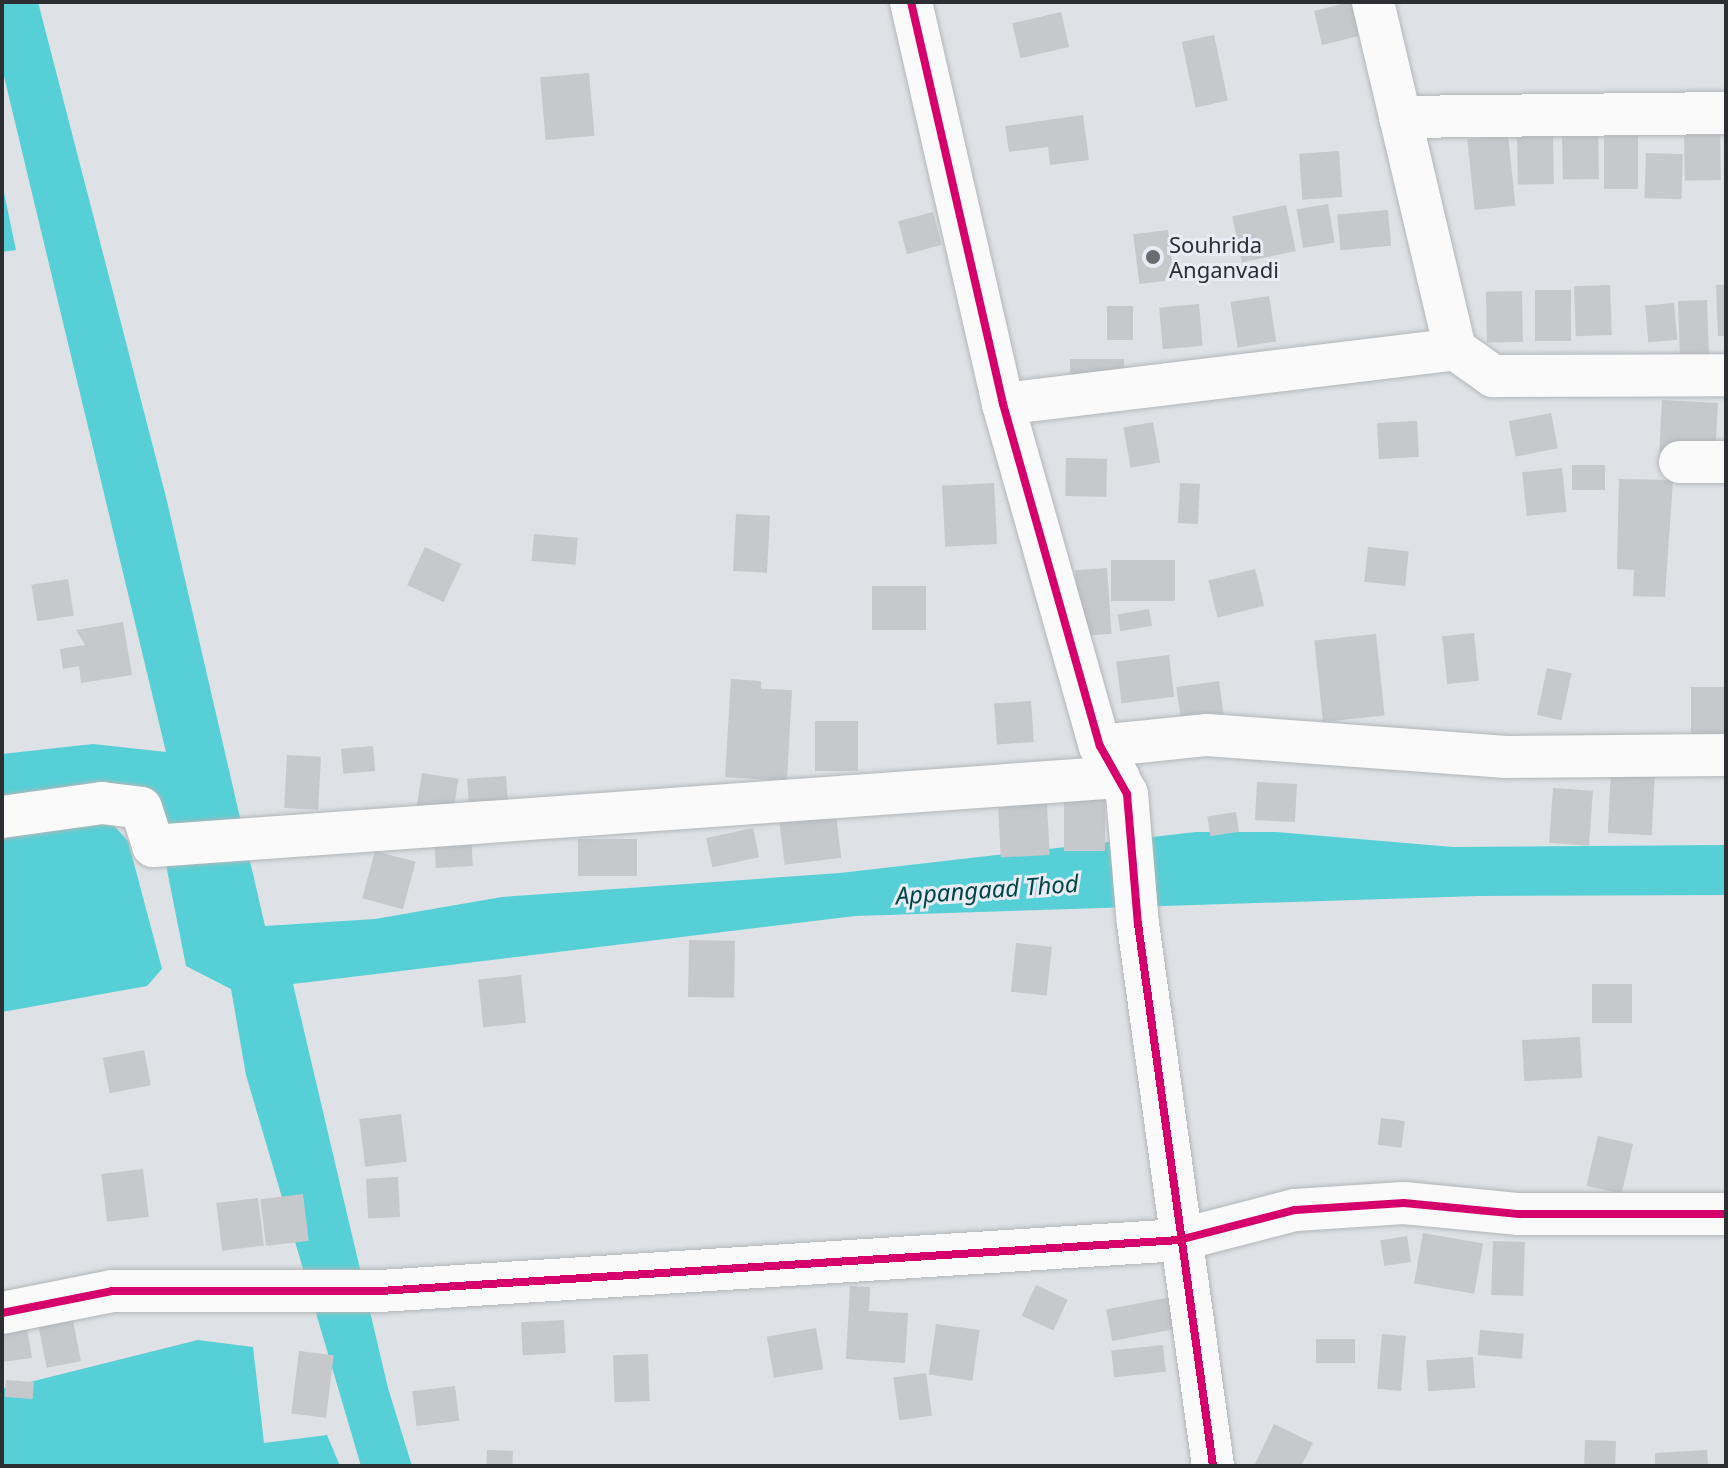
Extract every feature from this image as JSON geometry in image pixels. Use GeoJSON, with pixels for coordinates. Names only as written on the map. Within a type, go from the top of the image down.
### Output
{"type":"FeatureCollection","features":[{"type":"Feature","properties":{"kind":"street"},"geometry":{"type":"LineString","coordinates":[[911,2],[1003,404],[1115,772],[1213,1466]]}},
{"type":"Feature","properties":{"kind":"street"},"geometry":{"type":"LineString","coordinates":[[1373,2],[1455,349],[1493,376],[1726,375]]}},
{"type":"Feature","properties":{"kind":"street"},"geometry":{"type":"LineString","coordinates":[[1400,117],[1726,113]]}},
{"type":"Feature","properties":{"kind":"street"},"geometry":{"type":"LineString","coordinates":[[1003,404],[1455,349]]}},
{"type":"Feature","properties":{"kind":"street"},"geometry":{"type":"LineString","coordinates":[[1680,462],[1726,462]]}},
{"type":"Feature","properties":{"kind":"street"},"geometry":{"type":"LineString","coordinates":[[2,817],[102,803],[141,808],[153,846],[1115,772],[1207,735],[1506,757],[1726,755]]}},
{"type":"Feature","properties":{"kind":"street"},"geometry":{"type":"LineString","coordinates":[[2,1313],[112,1291],[380,1291],[1179,1240],[1295,1210],[1404,1203],[1519,1214],[1726,1214]]}},
{"type":"Feature","properties":{"kind":"water","name":"Appangaad Thod"},"geometry":{"type":"Polygon","coordinates":[[[2,2],[38,2],[166,497],[265,926],[375,919],[502,897],[840,873],[1196,832],[1276,832],[1453,847],[1726,845],[1726,895],[1478,896],[855,916],[293,984],[388,1388],[412,1466],[361,1466],[246,1075],[231,989],[186,966],[155,809],[2,810],[2,754],[93,744],[166,752],[2,68],[2,2]]]}},
{"type":"Feature","properties":{"kind":"water"},"geometry":{"type":"Polygon","coordinates":[[[2,183],[16,250],[2,252],[2,183]]]}},
{"type":"Feature","properties":{"kind":"water"},"geometry":{"type":"Polygon","coordinates":[[[107,818],[128,841],[162,969],[147,986],[2,1012],[2,827],[107,818]]]}},
{"type":"Feature","properties":{"kind":"water"},"geometry":{"type":"Polygon","coordinates":[[[198,1340],[253,1347],[264,1443],[327,1435],[340,1466],[2,1466],[2,1389],[198,1340]]]}},
{"type":"Feature","properties":{"kind":"building"},"geometry":{"type":"Polygon","coordinates":[[[1349,2],[1364,2],[1371,33],[1322,45],[1314,11],[1349,2]]]}},
{"type":"Feature","properties":{"kind":"building"},"geometry":{"type":"Polygon","coordinates":[[[1061,12],[1069,47],[1020,58],[1012,23],[1061,12]]]}},
{"type":"Feature","properties":{"kind":"building"},"geometry":{"type":"Polygon","coordinates":[[[1214,35],[1228,101],[1196,107],[1182,42],[1214,35]]]}},
{"type":"Feature","properties":{"kind":"building"},"geometry":{"type":"Polygon","coordinates":[[[589,73],[594,136],[546,140],[540,77],[589,73]]]}},
{"type":"Feature","properties":{"kind":"building"},"geometry":{"type":"Polygon","coordinates":[[[1083,115],[1089,160],[1050,165],[1048,147],[1009,152],[1005,126],[1083,115]]]}},
{"type":"Feature","properties":{"kind":"building"},"geometry":{"type":"Polygon","coordinates":[[[1598,129],[1599,179],[1563,180],[1562,130],[1598,129]]]}},
{"type":"Feature","properties":{"kind":"building"},"geometry":{"type":"Polygon","coordinates":[[[1720,130],[1721,180],[1685,181],[1684,131],[1720,130]]]}},
{"type":"Feature","properties":{"kind":"building"},"geometry":{"type":"Polygon","coordinates":[[[1553,133],[1554,184],[1518,185],[1517,134],[1553,133]]]}},
{"type":"Feature","properties":{"kind":"building"},"geometry":{"type":"Polygon","coordinates":[[[1508,135],[1515,206],[1475,210],[1467,139],[1508,135]]]}},
{"type":"Feature","properties":{"kind":"building"},"geometry":{"type":"Polygon","coordinates":[[[1604,136],[1638,136],[1638,189],[1604,189],[1604,136]]]}},
{"type":"Feature","properties":{"kind":"building"},"geometry":{"type":"Polygon","coordinates":[[[1339,151],[1342,197],[1302,200],[1299,154],[1339,151]]]}},
{"type":"Feature","properties":{"kind":"building"},"geometry":{"type":"Polygon","coordinates":[[[1646,153],[1683,154],[1681,199],[1644,198],[1646,153]]]}},
{"type":"Feature","properties":{"kind":"building"},"geometry":{"type":"Polygon","coordinates":[[[1328,204],[1335,242],[1303,248],[1296,210],[1328,204]]]}},
{"type":"Feature","properties":{"kind":"building"},"geometry":{"type":"Polygon","coordinates":[[[1286,205],[1296,251],[1242,262],[1232,216],[1286,205]]]}},
{"type":"Feature","properties":{"kind":"building"},"geometry":{"type":"Polygon","coordinates":[[[1388,210],[1391,246],[1340,250],[1337,214],[1388,210]]]}},
{"type":"Feature","properties":{"kind":"building"},"geometry":{"type":"Polygon","coordinates":[[[933,212],[942,245],[907,254],[898,221],[933,212]]]}},
{"type":"Feature","properties":{"kind":"building","name":"Souhrida Anganvadi"},"geometry":{"type":"Polygon","coordinates":[[[1168,230],[1174,280],[1139,284],[1133,234],[1168,230]]]}},
{"type":"Feature","properties":{"kind":"building"},"geometry":{"type":"Polygon","coordinates":[[[1610,285],[1612,335],[1576,336],[1574,286],[1610,285]]]}},
{"type":"Feature","properties":{"kind":"building"},"geometry":{"type":"Polygon","coordinates":[[[1716,285],[1726,285],[1726,336],[1718,336],[1716,285]]]}},
{"type":"Feature","properties":{"kind":"building"},"geometry":{"type":"Polygon","coordinates":[[[1535,290],[1571,290],[1571,341],[1535,341],[1535,290]]]}},
{"type":"Feature","properties":{"kind":"building"},"geometry":{"type":"Polygon","coordinates":[[[1522,291],[1523,342],[1487,343],[1486,292],[1522,291]]]}},
{"type":"Feature","properties":{"kind":"building"},"geometry":{"type":"Polygon","coordinates":[[[1269,296],[1276,341],[1238,348],[1230,302],[1269,296]]]}},
{"type":"Feature","properties":{"kind":"building"},"geometry":{"type":"Polygon","coordinates":[[[1707,300],[1709,355],[1680,356],[1678,301],[1707,300]]]}},
{"type":"Feature","properties":{"kind":"building"},"geometry":{"type":"Polygon","coordinates":[[[1674,303],[1677,340],[1648,342],[1645,306],[1674,303]]]}},
{"type":"Feature","properties":{"kind":"building"},"geometry":{"type":"Polygon","coordinates":[[[1199,304],[1203,346],[1163,349],[1159,307],[1199,304]]]}},
{"type":"Feature","properties":{"kind":"building"},"geometry":{"type":"Polygon","coordinates":[[[1107,306],[1133,306],[1133,340],[1107,340],[1107,306]]]}},
{"type":"Feature","properties":{"kind":"building"},"geometry":{"type":"Polygon","coordinates":[[[1070,359],[1124,359],[1124,384],[1070,384],[1070,359]]]}},
{"type":"Feature","properties":{"kind":"building"},"geometry":{"type":"Polygon","coordinates":[[[1662,400],[1718,403],[1715,455],[1659,452],[1662,400]]]}},
{"type":"Feature","properties":{"kind":"building"},"geometry":{"type":"Polygon","coordinates":[[[1551,413],[1558,448],[1516,457],[1509,421],[1551,413]]]}},
{"type":"Feature","properties":{"kind":"building"},"geometry":{"type":"Polygon","coordinates":[[[1417,421],[1419,457],[1379,459],[1377,423],[1417,421]]]}},
{"type":"Feature","properties":{"kind":"building"},"geometry":{"type":"Polygon","coordinates":[[[1153,422],[1160,462],[1131,468],[1123,427],[1153,422]]]}},
{"type":"Feature","properties":{"kind":"building"},"geometry":{"type":"Polygon","coordinates":[[[1066,458],[1107,459],[1106,497],[1065,496],[1066,458]]]}},
{"type":"Feature","properties":{"kind":"building"},"geometry":{"type":"Polygon","coordinates":[[[1572,465],[1605,465],[1605,490],[1572,490],[1572,465]]]}},
{"type":"Feature","properties":{"kind":"building"},"geometry":{"type":"Polygon","coordinates":[[[1562,468],[1567,512],[1527,516],[1522,472],[1562,468]]]}},
{"type":"Feature","properties":{"kind":"building"},"geometry":{"type":"Polygon","coordinates":[[[1619,479],[1673,480],[1665,597],[1633,596],[1634,570],[1617,569],[1619,479]]]}},
{"type":"Feature","properties":{"kind":"building"},"geometry":{"type":"Polygon","coordinates":[[[994,483],[997,544],[945,547],[942,486],[994,483]]]}},
{"type":"Feature","properties":{"kind":"building"},"geometry":{"type":"Polygon","coordinates":[[[1180,483],[1200,484],[1198,524],[1178,523],[1180,483]]]}},
{"type":"Feature","properties":{"kind":"building"},"geometry":{"type":"Polygon","coordinates":[[[736,514],[770,516],[767,573],[733,571],[736,514]]]}},
{"type":"Feature","properties":{"kind":"building"},"geometry":{"type":"Polygon","coordinates":[[[534,534],[578,538],[575,565],[532,561],[534,534]]]}},
{"type":"Feature","properties":{"kind":"building"},"geometry":{"type":"Polygon","coordinates":[[[425,547],[461,564],[444,602],[407,585],[425,547]]]}},
{"type":"Feature","properties":{"kind":"building"},"geometry":{"type":"Polygon","coordinates":[[[1368,547],[1409,551],[1405,586],[1364,582],[1368,547]]]}},
{"type":"Feature","properties":{"kind":"building"},"geometry":{"type":"Polygon","coordinates":[[[1111,560],[1175,560],[1175,601],[1111,601],[1111,560]]]}},
{"type":"Feature","properties":{"kind":"building"},"geometry":{"type":"Polygon","coordinates":[[[1107,568],[1112,634],[1080,636],[1075,570],[1107,568]]]}},
{"type":"Feature","properties":{"kind":"building"},"geometry":{"type":"Polygon","coordinates":[[[1255,569],[1264,606],[1218,617],[1208,581],[1255,569]]]}},
{"type":"Feature","properties":{"kind":"building"},"geometry":{"type":"Polygon","coordinates":[[[68,579],[74,616],[37,621],[31,585],[68,579]]]}},
{"type":"Feature","properties":{"kind":"building"},"geometry":{"type":"Polygon","coordinates":[[[872,586],[926,586],[926,630],[872,630],[872,586]]]}},
{"type":"Feature","properties":{"kind":"building"},"geometry":{"type":"Polygon","coordinates":[[[1149,609],[1152,626],[1120,631],[1117,615],[1149,609]]]}},
{"type":"Feature","properties":{"kind":"building"},"geometry":{"type":"Polygon","coordinates":[[[123,622],[132,675],[81,683],[79,666],[63,669],[60,649],[85,645],[76,630],[123,622]]]}},
{"type":"Feature","properties":{"kind":"building"},"geometry":{"type":"Polygon","coordinates":[[[1474,633],[1479,681],[1447,684],[1442,636],[1474,633]]]}},
{"type":"Feature","properties":{"kind":"building"},"geometry":{"type":"Polygon","coordinates":[[[1376,634],[1385,716],[1323,722],[1314,640],[1376,634]]]}},
{"type":"Feature","properties":{"kind":"building"},"geometry":{"type":"Polygon","coordinates":[[[1169,655],[1174,697],[1122,703],[1116,661],[1169,655]]]}},
{"type":"Feature","properties":{"kind":"building"},"geometry":{"type":"Polygon","coordinates":[[[1547,668],[1571,673],[1561,720],[1537,715],[1547,668]]]}},
{"type":"Feature","properties":{"kind":"building"},"geometry":{"type":"Polygon","coordinates":[[[731,679],[761,681],[761,689],[792,690],[787,781],[725,777],[731,679]]]}},
{"type":"Feature","properties":{"kind":"building"},"geometry":{"type":"Polygon","coordinates":[[[1219,681],[1224,715],[1181,721],[1176,687],[1219,681]]]}},
{"type":"Feature","properties":{"kind":"building"},"geometry":{"type":"Polygon","coordinates":[[[1691,687],[1726,687],[1726,744],[1691,744],[1691,687]]]}},
{"type":"Feature","properties":{"kind":"building"},"geometry":{"type":"Polygon","coordinates":[[[1031,701],[1034,742],[997,744],[994,704],[1031,701]]]}},
{"type":"Feature","properties":{"kind":"building"},"geometry":{"type":"Polygon","coordinates":[[[815,721],[858,721],[858,771],[815,771],[815,721]]]}},
{"type":"Feature","properties":{"kind":"building"},"geometry":{"type":"Polygon","coordinates":[[[373,746],[375,771],[343,774],[341,749],[373,746]]]}},
{"type":"Feature","properties":{"kind":"building"},"geometry":{"type":"Polygon","coordinates":[[[287,755],[321,757],[318,810],[284,808],[287,755]]]}},
{"type":"Feature","properties":{"kind":"building"},"geometry":{"type":"Polygon","coordinates":[[[1611,771],[1655,773],[1652,835],[1608,833],[1611,771]]]}},
{"type":"Feature","properties":{"kind":"building"},"geometry":{"type":"Polygon","coordinates":[[[422,773],[459,779],[453,812],[417,807],[422,773]]]}},
{"type":"Feature","properties":{"kind":"building"},"geometry":{"type":"Polygon","coordinates":[[[506,776],[508,804],[469,807],[467,779],[506,776]]]}},
{"type":"Feature","properties":{"kind":"building"},"geometry":{"type":"Polygon","coordinates":[[[1257,782],[1297,784],[1295,822],[1255,820],[1257,782]]]}},
{"type":"Feature","properties":{"kind":"building"},"geometry":{"type":"Polygon","coordinates":[[[1553,788],[1593,791],[1589,846],[1549,843],[1553,788]]]}},
{"type":"Feature","properties":{"kind":"building"},"geometry":{"type":"Polygon","coordinates":[[[1064,797],[1105,797],[1105,851],[1064,851],[1064,797]]]}},
{"type":"Feature","properties":{"kind":"building"},"geometry":{"type":"Polygon","coordinates":[[[1047,804],[1050,855],[1001,857],[998,807],[1047,804]]]}},
{"type":"Feature","properties":{"kind":"building"},"geometry":{"type":"Polygon","coordinates":[[[1236,812],[1239,832],[1210,836],[1207,817],[1236,812]]]}},
{"type":"Feature","properties":{"kind":"building"},"geometry":{"type":"Polygon","coordinates":[[[836,815],[841,858],[785,865],[779,822],[836,815]]]}},
{"type":"Feature","properties":{"kind":"building"},"geometry":{"type":"Polygon","coordinates":[[[753,828],[759,857],[712,867],[706,838],[753,828]]]}},
{"type":"Feature","properties":{"kind":"building"},"geometry":{"type":"Polygon","coordinates":[[[471,832],[473,866],[436,868],[434,834],[471,832]]]}},
{"type":"Feature","properties":{"kind":"building"},"geometry":{"type":"Polygon","coordinates":[[[578,839],[637,839],[637,876],[578,876],[578,839]]]}},
{"type":"Feature","properties":{"kind":"building"},"geometry":{"type":"Polygon","coordinates":[[[375,851],[416,862],[403,909],[362,898],[375,851]]]}},
{"type":"Feature","properties":{"kind":"building"},"geometry":{"type":"Polygon","coordinates":[[[689,940],[735,941],[734,998],[688,997],[689,940]]]}},
{"type":"Feature","properties":{"kind":"building"},"geometry":{"type":"Polygon","coordinates":[[[1016,943],[1052,947],[1047,995],[1011,992],[1016,943]]]}},
{"type":"Feature","properties":{"kind":"building"},"geometry":{"type":"Polygon","coordinates":[[[521,975],[526,1023],[483,1027],[478,979],[521,975]]]}},
{"type":"Feature","properties":{"kind":"building"},"geometry":{"type":"Polygon","coordinates":[[[1592,984],[1632,984],[1632,1023],[1592,1023],[1592,984]]]}},
{"type":"Feature","properties":{"kind":"building"},"geometry":{"type":"Polygon","coordinates":[[[1580,1037],[1582,1078],[1524,1081],[1522,1040],[1580,1037]]]}},
{"type":"Feature","properties":{"kind":"building"},"geometry":{"type":"Polygon","coordinates":[[[144,1050],[151,1085],[110,1093],[103,1058],[144,1050]]]}},
{"type":"Feature","properties":{"kind":"building"},"geometry":{"type":"Polygon","coordinates":[[[401,1114],[407,1162],[365,1167],[359,1119],[401,1114]]]}},
{"type":"Feature","properties":{"kind":"building"},"geometry":{"type":"Polygon","coordinates":[[[1381,1118],[1405,1121],[1402,1148],[1378,1145],[1381,1118]]]}},
{"type":"Feature","properties":{"kind":"building"},"geometry":{"type":"Polygon","coordinates":[[[1598,1136],[1633,1144],[1622,1194],[1587,1186],[1598,1136]]]}},
{"type":"Feature","properties":{"kind":"building"},"geometry":{"type":"Polygon","coordinates":[[[143,1169],[149,1217],[107,1222],[101,1174],[143,1169]]]}},
{"type":"Feature","properties":{"kind":"building"},"geometry":{"type":"Polygon","coordinates":[[[398,1177],[400,1217],[368,1219],[366,1179],[398,1177]]]}},
{"type":"Feature","properties":{"kind":"building"},"geometry":{"type":"Polygon","coordinates":[[[303,1194],[309,1241],[266,1246],[260,1199],[303,1194]]]}},
{"type":"Feature","properties":{"kind":"building"},"geometry":{"type":"Polygon","coordinates":[[[258,1198],[264,1246],[222,1251],[216,1203],[258,1198]]]}},
{"type":"Feature","properties":{"kind":"building"},"geometry":{"type":"Polygon","coordinates":[[[1423,1233],[1483,1244],[1474,1294],[1414,1283],[1423,1233]]]}},
{"type":"Feature","properties":{"kind":"building"},"geometry":{"type":"Polygon","coordinates":[[[1407,1236],[1411,1262],[1384,1266],[1380,1240],[1407,1236]]]}},
{"type":"Feature","properties":{"kind":"building"},"geometry":{"type":"Polygon","coordinates":[[[1493,1241],[1525,1242],[1523,1296],[1491,1295],[1493,1241]]]}},
{"type":"Feature","properties":{"kind":"building"},"geometry":{"type":"Polygon","coordinates":[[[1036,1285],[1068,1300],[1053,1331],[1022,1316],[1036,1285]]]}},
{"type":"Feature","properties":{"kind":"building"},"geometry":{"type":"Polygon","coordinates":[[[850,1286],[870,1287],[869,1311],[908,1313],[905,1363],[846,1359],[850,1286]]]}},
{"type":"Feature","properties":{"kind":"building"},"geometry":{"type":"Polygon","coordinates":[[[1171,1297],[1177,1328],[1112,1341],[1106,1310],[1171,1297]]]}},
{"type":"Feature","properties":{"kind":"building"},"geometry":{"type":"Polygon","coordinates":[[[72,1315],[81,1361],[47,1368],[38,1322],[72,1315]]]}},
{"type":"Feature","properties":{"kind":"building"},"geometry":{"type":"Polygon","coordinates":[[[564,1320],[566,1353],[523,1355],[521,1322],[564,1320]]]}},
{"type":"Feature","properties":{"kind":"building"},"geometry":{"type":"Polygon","coordinates":[[[26,1322],[32,1358],[2,1362],[2,1325],[26,1322]]]}},
{"type":"Feature","properties":{"kind":"building"},"geometry":{"type":"Polygon","coordinates":[[[936,1324],[980,1330],[972,1381],[929,1375],[936,1324]]]}},
{"type":"Feature","properties":{"kind":"building"},"geometry":{"type":"Polygon","coordinates":[[[816,1328],[823,1369],[774,1378],[767,1337],[816,1328]]]}},
{"type":"Feature","properties":{"kind":"building"},"geometry":{"type":"Polygon","coordinates":[[[1480,1330],[1524,1334],[1522,1359],[1478,1355],[1480,1330]]]}},
{"type":"Feature","properties":{"kind":"building"},"geometry":{"type":"Polygon","coordinates":[[[1382,1334],[1406,1336],[1401,1391],[1377,1389],[1382,1334]]]}},
{"type":"Feature","properties":{"kind":"building"},"geometry":{"type":"Polygon","coordinates":[[[1316,1339],[1355,1339],[1355,1363],[1316,1363],[1316,1339]]]}},
{"type":"Feature","properties":{"kind":"building"},"geometry":{"type":"Polygon","coordinates":[[[1163,1345],[1166,1372],[1114,1377],[1111,1350],[1163,1345]]]}},
{"type":"Feature","properties":{"kind":"building"},"geometry":{"type":"Polygon","coordinates":[[[299,1351],[334,1355],[326,1418],[291,1414],[299,1351]]]}},
{"type":"Feature","properties":{"kind":"building"},"geometry":{"type":"Polygon","coordinates":[[[648,1354],[650,1401],[615,1402],[613,1355],[648,1354]]]}},
{"type":"Feature","properties":{"kind":"building"},"geometry":{"type":"Polygon","coordinates":[[[1473,1357],[1475,1388],[1428,1391],[1426,1360],[1473,1357]]]}},
{"type":"Feature","properties":{"kind":"building"},"geometry":{"type":"Polygon","coordinates":[[[926,1373],[932,1416],[899,1420],[893,1378],[926,1373]]]}},
{"type":"Feature","properties":{"kind":"building"},"geometry":{"type":"Polygon","coordinates":[[[6,1380],[34,1382],[33,1399],[5,1397],[6,1380]]]}},
{"type":"Feature","properties":{"kind":"building"},"geometry":{"type":"Polygon","coordinates":[[[455,1386],[459,1421],[417,1426],[412,1391],[455,1386]]]}},
{"type":"Feature","properties":{"kind":"building"},"geometry":{"type":"Polygon","coordinates":[[[1274,1424],[1313,1443],[1301,1466],[1255,1464],[1274,1424]]]}},
{"type":"Feature","properties":{"kind":"building"},"geometry":{"type":"Polygon","coordinates":[[[1585,1440],[1616,1441],[1615,1466],[1584,1466],[1585,1440]]]}},
{"type":"Feature","properties":{"kind":"building"},"geometry":{"type":"Polygon","coordinates":[[[487,1450],[513,1451],[512,1466],[486,1466],[487,1450]]]}},
{"type":"Feature","properties":{"kind":"building"},"geometry":{"type":"Polygon","coordinates":[[[1707,1450],[1708,1466],[1655,1466],[1655,1453],[1707,1450]]]}},
{"type":"Feature","properties":{"kind":"cycle path"},"geometry":{"type":"LineString","coordinates":[[911,2],[1003,404],[1100,746],[1127,794],[1138,924],[1213,1466]]}},
{"type":"Feature","properties":{"kind":"cycle path"},"geometry":{"type":"LineString","coordinates":[[2,1313],[112,1291],[380,1291],[1179,1240],[1295,1210],[1404,1203],[1519,1214],[1726,1214]]}},
{"type":"Feature","properties":{"kind":"place","name":"Souhrida Anganvadi"},"geometry":{"type":"Point","coordinates":[1153,257]}}]}
